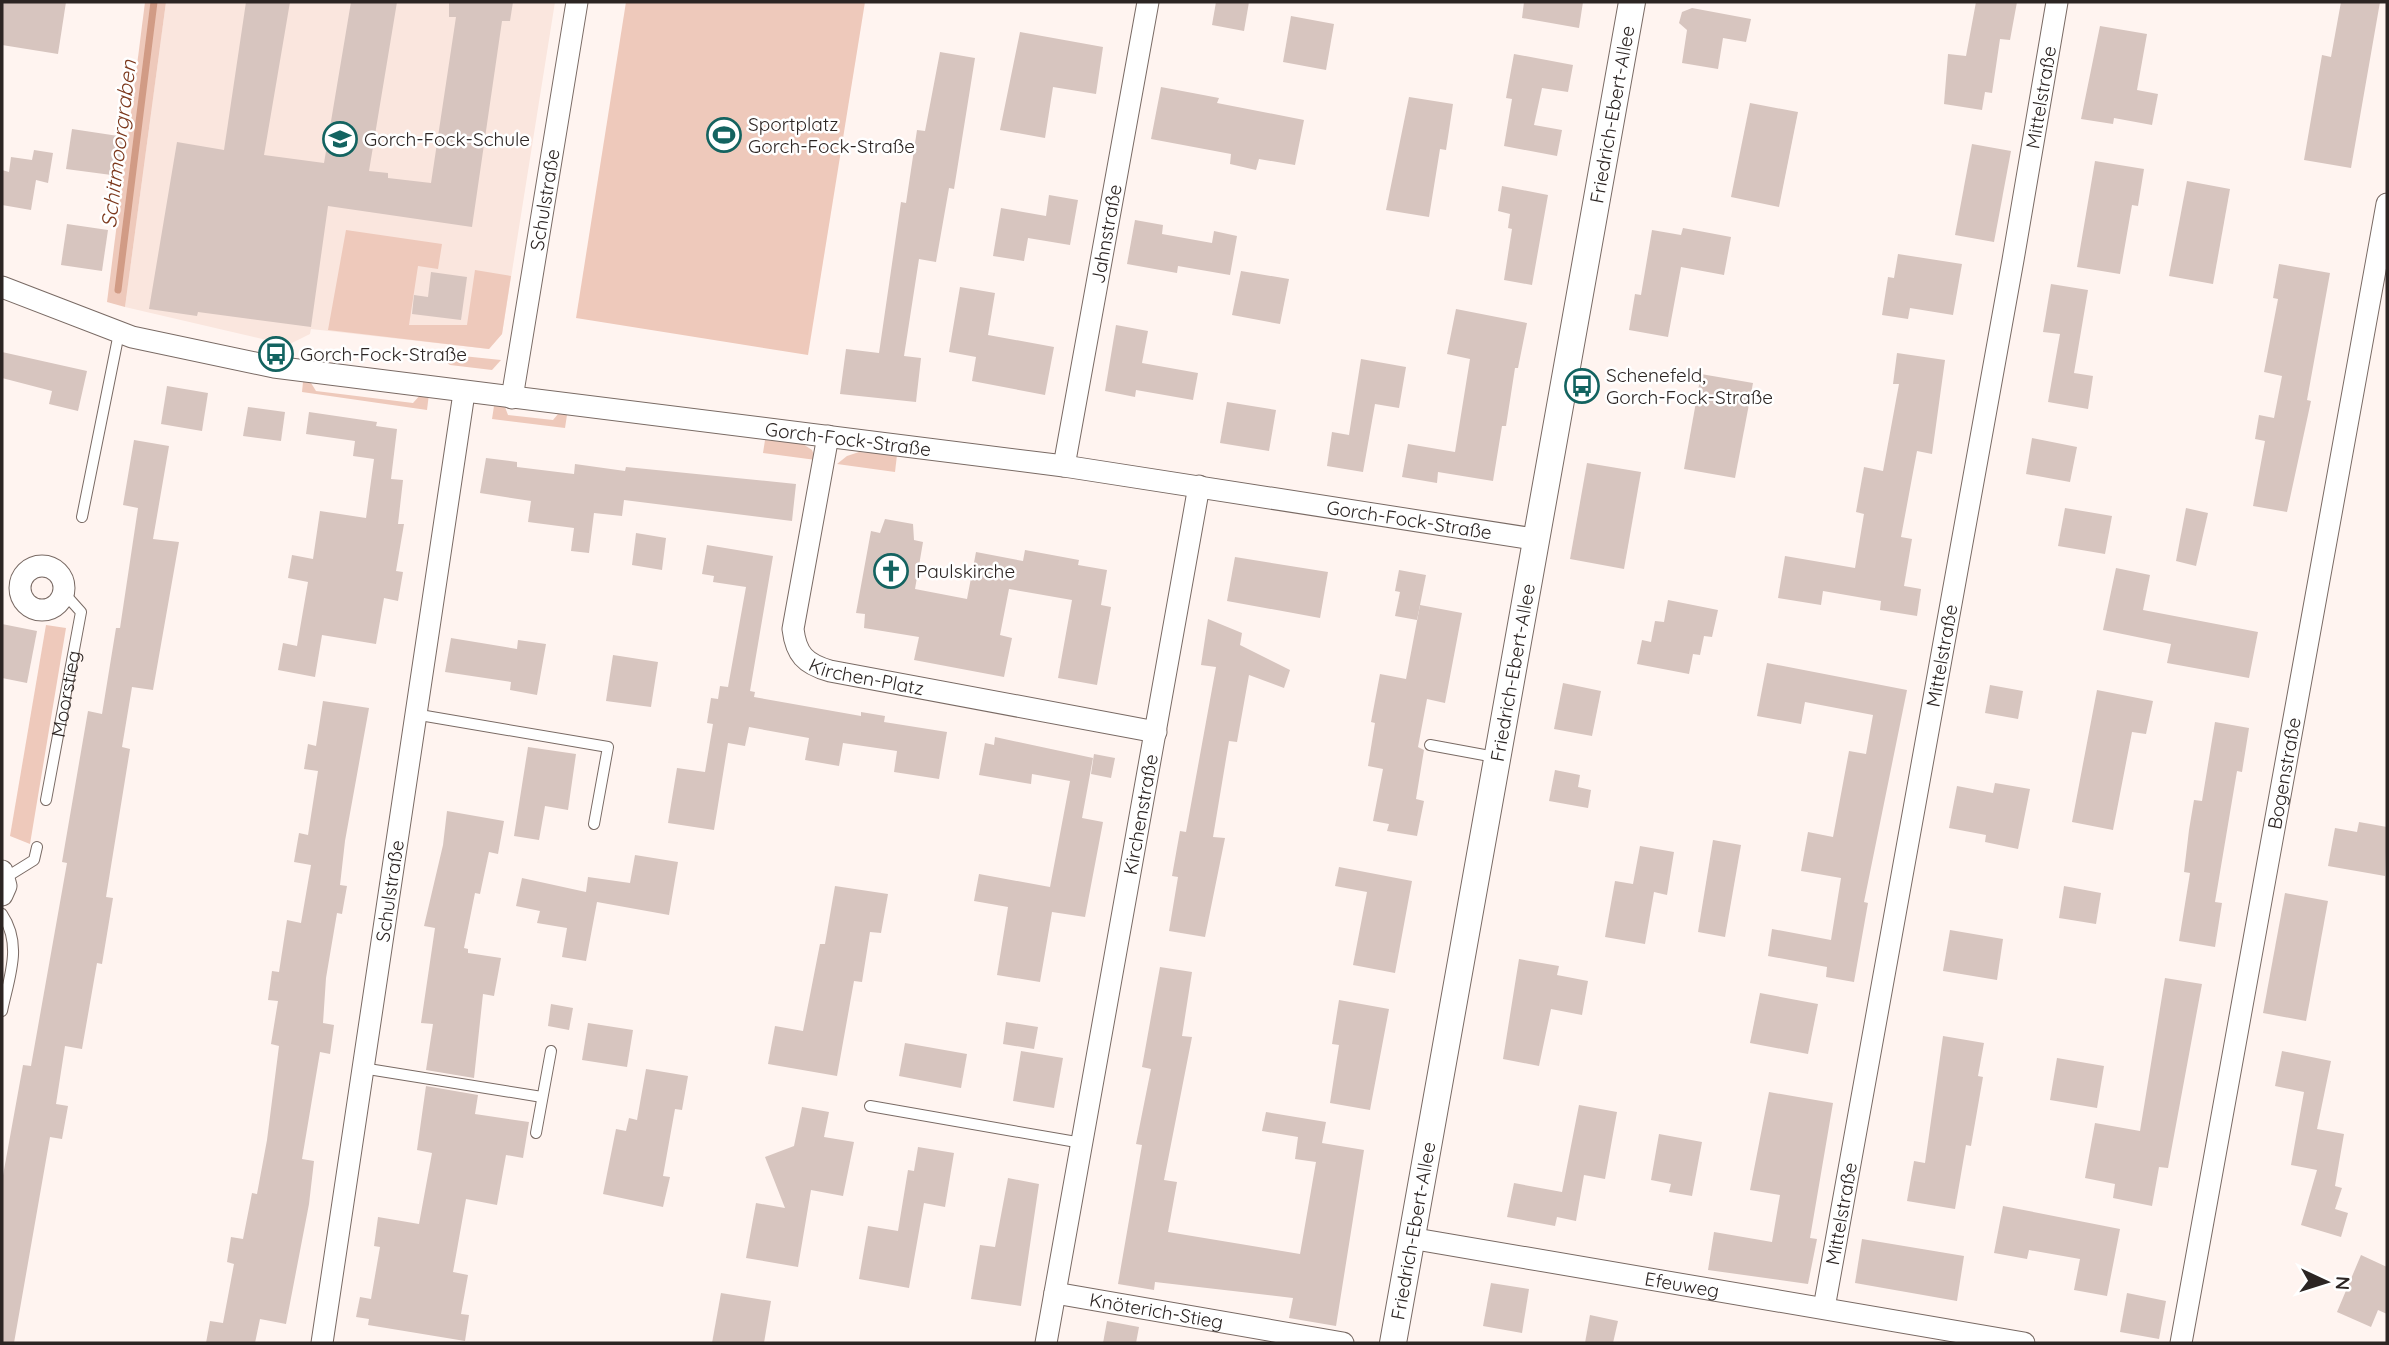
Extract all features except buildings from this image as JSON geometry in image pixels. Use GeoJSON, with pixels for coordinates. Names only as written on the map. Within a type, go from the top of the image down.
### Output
{"type":"FeatureCollection","features":[{"type":"Feature","properties":{"kind":"street","name":"Schulstraße"},"geometry":{"type":"LineString","coordinates":[[512,398],[577,2]]}},
{"type":"Feature","properties":{"kind":"street","name":"Jahnstraße"},"geometry":{"type":"LineString","coordinates":[[1064,466],[1148,2]]}},
{"type":"Feature","properties":{"kind":"street","name":"Friedrich-Ebert-Allee"},"geometry":{"type":"LineString","coordinates":[[1393,1343],[1534,539],[1632,2]]}},
{"type":"Feature","properties":{"kind":"street","name":"Mittelstraße"},"geometry":{"type":"LineString","coordinates":[[1824,1308],[2057,2]]}},
{"type":"Feature","properties":{"kind":"street","name":"Bogenstraße"},"geometry":{"type":"LineString","coordinates":[[2181,1343],[2386,214]]}},
{"type":"Feature","properties":{"kind":"street","name":"Gorch-Fock-Straße"},"geometry":{"type":"LineString","coordinates":[[2,287],[119,333],[159,344],[274,367],[464,393],[1064,466],[1534,539]]}},
{"type":"Feature","properties":{"kind":"street","name":"Schulstraße"},"geometry":{"type":"LineString","coordinates":[[322,1343],[464,393]]}},
{"type":"Feature","properties":{"kind":"street","name":"Kirchen-Platz"},"geometry":{"type":"LineString","coordinates":[[828,436],[793,629],[801,657],[814,666],[830,670],[1156,732]]}},
{"type":"Feature","properties":{"kind":"street","name":"Kirchenstraße"},"geometry":{"type":"LineString","coordinates":[[1046,1343],[1199,486]]}},
{"type":"Feature","properties":{"kind":"street","name":"Moorstieg"},"geometry":{"type":"LineString","coordinates":[[46,566],[58,572],[64,593],[56,606],[41,611],[11,594],[26,572],[46,566]]}},
{"type":"Feature","properties":{"kind":"street","name":"Efeuweg"},"geometry":{"type":"LineString","coordinates":[[1410,1238],[1824,1308],[1954,1337],[2024,1343]]}},
{"type":"Feature","properties":{"kind":"street","name":"Knöterich-Stieg"},"geometry":{"type":"LineString","coordinates":[[1055,1293],[1343,1343]]}},
{"type":"Feature","properties":{"kind":"lane"},"geometry":{"type":"LineString","coordinates":[[82,517],[119,333]]}},
{"type":"Feature","properties":{"kind":"lane","name":"Moorstieg"},"geometry":{"type":"LineString","coordinates":[[46,800],[82,612],[64,593]]}},
{"type":"Feature","properties":{"kind":"lane"},"geometry":{"type":"LineString","coordinates":[[414,714],[608,747],[594,824]]}},
{"type":"Feature","properties":{"kind":"lane"},"geometry":{"type":"LineString","coordinates":[[1430,745],[1496,757]]}},
{"type":"Feature","properties":{"kind":"lane"},"geometry":{"type":"LineString","coordinates":[[3,882],[34,860],[37,847]]}},
{"type":"Feature","properties":{"kind":"lane"},"geometry":{"type":"LineString","coordinates":[[2,914],[12,929],[15,946],[2,1011]]}},
{"type":"Feature","properties":{"kind":"lane"},"geometry":{"type":"LineString","coordinates":[[536,1133],[551,1051]]}},
{"type":"Feature","properties":{"kind":"lane"},"geometry":{"type":"LineString","coordinates":[[362,1068],[542,1097]]}},
{"type":"Feature","properties":{"kind":"lane"},"geometry":{"type":"LineString","coordinates":[[870,1106],[1083,1143]]}},
{"type":"Feature","properties":{"kind":"shaded area"},"geometry":{"type":"Polygon","coordinates":[[[145,2],[166,2],[125,307],[107,302],[145,2]]]}},
{"type":"Feature","properties":{"kind":"shaded area","name":"Gorch-Fock-Schule"},"geometry":{"type":"Polygon","coordinates":[[[166,2],[555,2],[502,334],[489,349],[311,329],[310,334],[288,345],[125,307],[166,2]]]}},
{"type":"Feature","properties":{"kind":"shaded area","name":"Sportplatz Gorch-Fock-Straße"},"geometry":{"type":"Polygon","coordinates":[[[626,2],[865,2],[808,355],[576,318],[626,2]]]}},
{"type":"Feature","properties":{"kind":"shaded area"},"geometry":{"type":"Polygon","coordinates":[[[346,230],[442,244],[438,269],[418,266],[409,325],[467,325],[475,270],[511,276],[502,334],[489,349],[328,330],[346,230]]]}},
{"type":"Feature","properties":{"kind":"shaded area"},"geometry":{"type":"Polygon","coordinates":[[[453,355],[501,360],[492,370],[450,365],[447,363],[453,355]]]}},
{"type":"Feature","properties":{"kind":"shaded area"},"geometry":{"type":"Polygon","coordinates":[[[303,382],[311,383],[316,391],[413,403],[422,393],[429,394],[427,410],[302,392],[303,382]]]}},
{"type":"Feature","properties":{"kind":"shaded area"},"geometry":{"type":"Polygon","coordinates":[[[494,406],[505,407],[508,415],[553,420],[558,414],[567,415],[565,428],[492,419],[494,406]]]}},
{"type":"Feature","properties":{"kind":"shaded area"},"geometry":{"type":"Polygon","coordinates":[[[765,440],[803,444],[812,450],[816,460],[763,453],[765,440]]]}},
{"type":"Feature","properties":{"kind":"shaded area"},"geometry":{"type":"Polygon","coordinates":[[[859,452],[897,455],[895,472],[837,464],[847,456],[859,452]]]}},
{"type":"Feature","properties":{"kind":"shaded area"},"geometry":{"type":"Polygon","coordinates":[[[46,625],[66,628],[30,844],[10,836],[46,625]]]}},
{"type":"Feature","properties":{"kind":"waterway","name":"Schitmoorgraben"},"geometry":{"type":"LineString","coordinates":[[118,290],[154,2]]}},
{"type":"Feature","properties":{"kind":"place","name":"Sportplatz Gorch-Fock-Straße"},"geometry":{"type":"Point","coordinates":[724,135]}},
{"type":"Feature","properties":{"kind":"place","name":"Gorch-Fock-Schule"},"geometry":{"type":"Point","coordinates":[340,139]}},
{"type":"Feature","properties":{"kind":"place","name":"Gorch-Fock-Straße"},"geometry":{"type":"Point","coordinates":[276,354]}},
{"type":"Feature","properties":{"kind":"place","name":"Schenefeld, Gorch-Fock-Straße"},"geometry":{"type":"Point","coordinates":[1582,386]}},
{"type":"Feature","properties":{"kind":"place","name":"Paulskirche"},"geometry":{"type":"Point","coordinates":[891,571]}}]}
